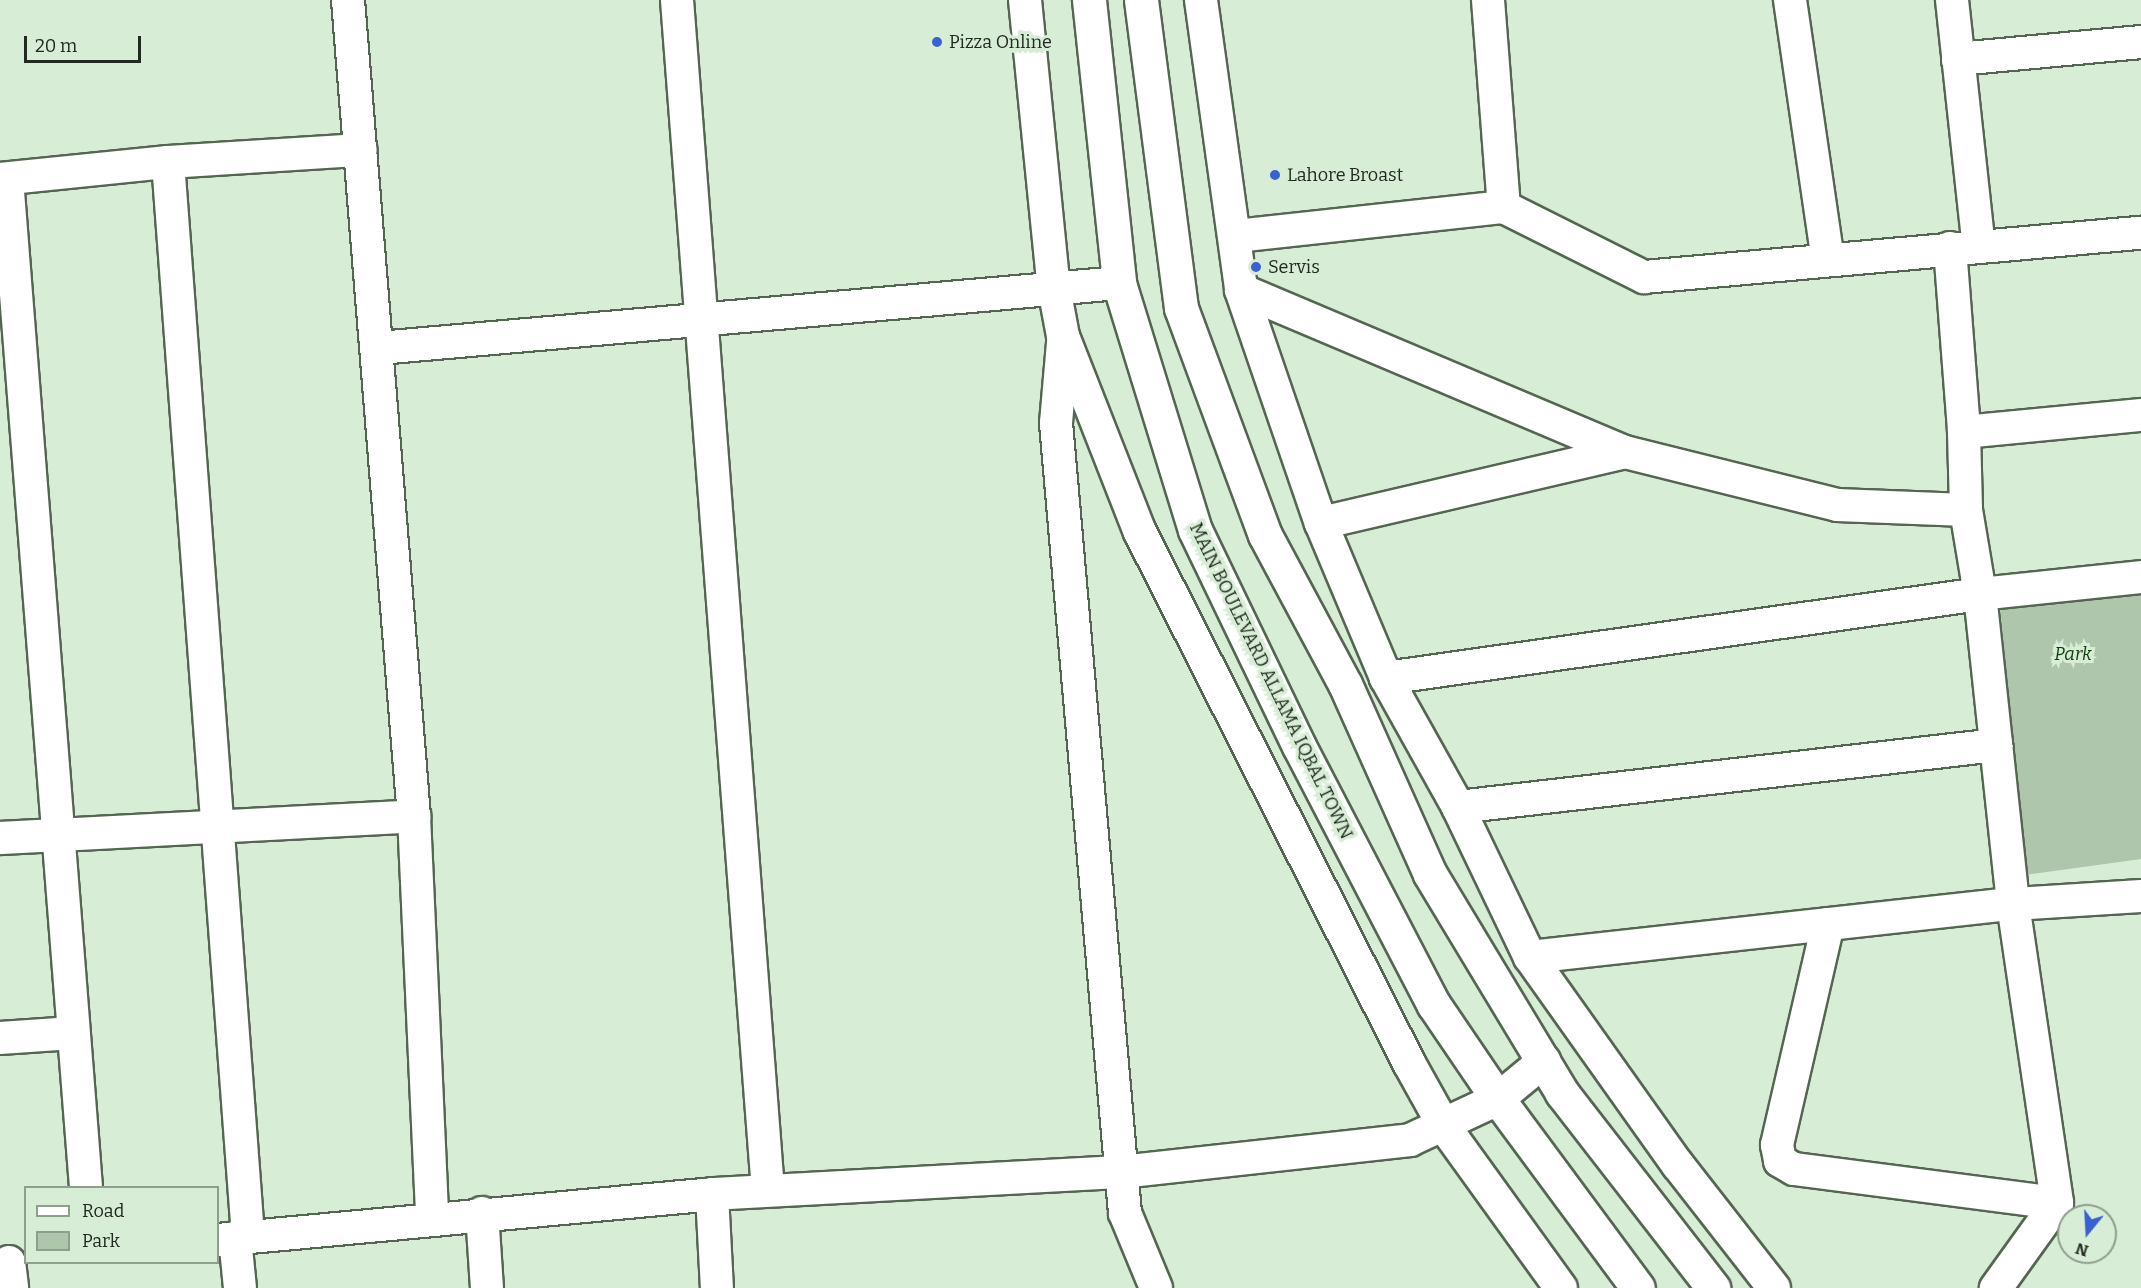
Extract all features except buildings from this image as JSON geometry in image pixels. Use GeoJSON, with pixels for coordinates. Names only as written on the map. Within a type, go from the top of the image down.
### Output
{"type":"FeatureCollection","features":[{"type":"Feature","properties":{"kind":"main road","name":"MAIN BOULEVARD ALLAMA IQBAL TOWN"},"geometry":{"type":"LineString","coordinates":[[1089,0],[1119,283],[1195,530],[1299,746],[1434,1005],[1498,1099],[1638,1288]]}},
{"type":"Feature","properties":{"kind":"main road"},"geometry":{"type":"LineString","coordinates":[[1142,0],[1181,308],[1265,535],[1345,684],[1430,874],[1544,1061],[1623,1175],[1713,1288]]}},
{"type":"Feature","properties":{"kind":"street"},"geometry":{"type":"LineString","coordinates":[[348,0],[379,348],[414,816],[432,1218]]}},
{"type":"Feature","properties":{"kind":"street"},"geometry":{"type":"LineString","coordinates":[[677,0],[768,1190]]}},
{"type":"Feature","properties":{"kind":"street"},"geometry":{"type":"LineString","coordinates":[[1025,0],[1054,288],[1064,336],[1140,532],[1444,1126],[1561,1288]]}},
{"type":"Feature","properties":{"kind":"street"},"geometry":{"type":"LineString","coordinates":[[1201,0],[1236,236],[1240,290],[1321,523],[1386,678],[1458,807],[1530,957],[1678,1165],[1774,1288]]}},
{"type":"Feature","properties":{"kind":"street"},"geometry":{"type":"LineString","coordinates":[[1488,0],[1504,207]]}},
{"type":"Feature","properties":{"kind":"street"},"geometry":{"type":"LineString","coordinates":[[1790,0],[1828,259]]}},
{"type":"Feature","properties":{"kind":"street"},"geometry":{"type":"LineString","coordinates":[[1952,0],[1958,59],[1964,248],[1966,510],[1980,594],[2013,904],[2057,1203],[1996,1288]]}},
{"type":"Feature","properties":{"kind":"street"},"geometry":{"type":"LineString","coordinates":[[1958,59],[2141,42]]}},
{"type":"Feature","properties":{"kind":"street"},"geometry":{"type":"LineString","coordinates":[[86,1186],[4,179],[168,162],[361,150]]}},
{"type":"Feature","properties":{"kind":"street"},"geometry":{"type":"LineString","coordinates":[[168,162],[215,824],[234,1238],[240,1288]]}},
{"type":"Feature","properties":{"kind":"street"},"geometry":{"type":"LineString","coordinates":[[1236,236],[1504,207],[1644,277],[2141,233]]}},
{"type":"Feature","properties":{"kind":"street"},"geometry":{"type":"LineString","coordinates":[[379,348],[1119,283]]}},
{"type":"Feature","properties":{"kind":"street"},"geometry":{"type":"LineString","coordinates":[[1240,290],[1625,452],[1837,505],[1966,510]]}},
{"type":"Feature","properties":{"kind":"street"},"geometry":{"type":"LineString","coordinates":[[1064,336],[1056,423],[1121,1172],[1125,1213],[1156,1288]]}},
{"type":"Feature","properties":{"kind":"street"},"geometry":{"type":"LineString","coordinates":[[1964,432],[2141,415]]}},
{"type":"Feature","properties":{"kind":"street"},"geometry":{"type":"LineString","coordinates":[[1321,523],[1625,452]]}},
{"type":"Feature","properties":{"kind":"street"},"geometry":{"type":"LineString","coordinates":[[1386,678],[1980,594],[2141,577]]}},
{"type":"Feature","properties":{"kind":"street"},"geometry":{"type":"LineString","coordinates":[[1458,807],[1996,745]]}},
{"type":"Feature","properties":{"kind":"street"},"geometry":{"type":"LineString","coordinates":[[0,838],[215,824],[414,816]]}},
{"type":"Feature","properties":{"kind":"street"},"geometry":{"type":"LineString","coordinates":[[1530,957],[2013,904],[2141,896]]}},
{"type":"Feature","properties":{"kind":"street"},"geometry":{"type":"LineString","coordinates":[[1828,924],[1777,1145],[1780,1161],[1794,1169],[2057,1203]]}},
{"type":"Feature","properties":{"kind":"street"},"geometry":{"type":"LineString","coordinates":[[0,1038],[74,1033]]}},
{"type":"Feature","properties":{"kind":"street"},"geometry":{"type":"LineString","coordinates":[[234,1238],[482,1213],[712,1194],[1121,1172],[1410,1140],[1498,1099],[1544,1061]]}},
{"type":"Feature","properties":{"kind":"street"},"geometry":{"type":"LineString","coordinates":[[712,1194],[717,1288]]}},
{"type":"Feature","properties":{"kind":"street"},"geometry":{"type":"LineString","coordinates":[[482,1213],[487,1288]]}},
{"type":"Feature","properties":{"kind":"green space","name":"Park"},"geometry":{"type":"Polygon","coordinates":[[[2141,579],[2141,859],[2024,875],[1999,593],[2141,579]]]}},
{"type":"Feature","properties":{"kind":"place","name":"Pizza Online"},"geometry":{"type":"Point","coordinates":[937,42]}},
{"type":"Feature","properties":{"kind":"place","name":"Lahore Broast"},"geometry":{"type":"Point","coordinates":[1275,175]}},
{"type":"Feature","properties":{"kind":"place","name":"Servis"},"geometry":{"type":"Point","coordinates":[1256,267]}}]}
